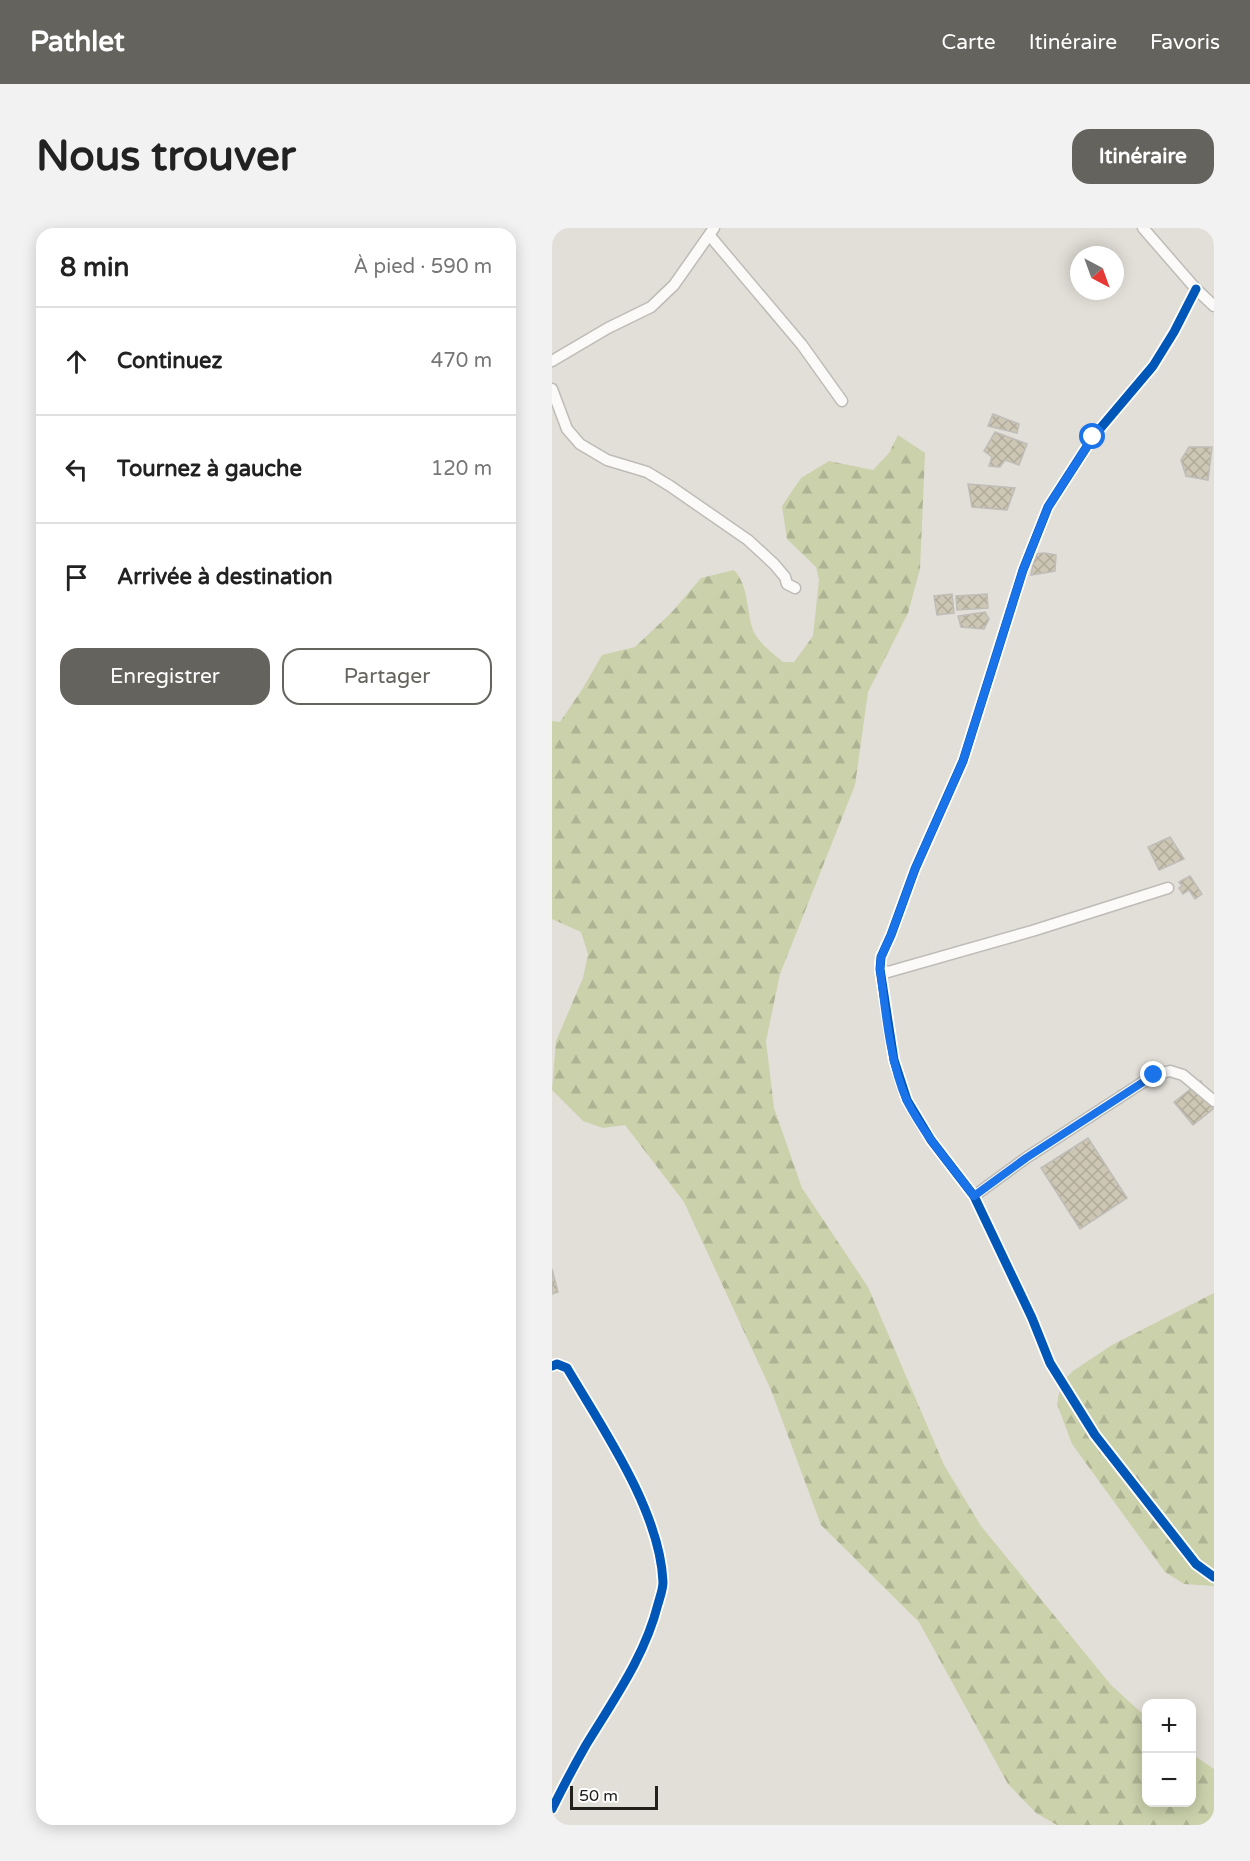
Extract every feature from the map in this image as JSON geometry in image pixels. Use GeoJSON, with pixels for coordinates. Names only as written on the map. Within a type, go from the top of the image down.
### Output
{"type":"FeatureCollection","features":[{"type":"Feature","properties":{"kind":"street"},"geometry":{"type":"LineString","coordinates":[[1143,228],[1196,289],[1214,306]]}},
{"type":"Feature","properties":{"kind":"street"},"geometry":{"type":"LineString","coordinates":[[552,361],[608,328],[651,307],[674,285],[712,232],[802,345],[842,401]]}},
{"type":"Feature","properties":{"kind":"street"},"geometry":{"type":"LineString","coordinates":[[1196,289],[1153,366],[1093,437],[1048,507],[1023,570],[963,761],[915,869],[881,957],[880,969],[894,1060],[907,1100],[931,1140],[974,1196],[1032,1318],[1050,1363],[1095,1435],[1196,1564],[1214,1577]]}},
{"type":"Feature","properties":{"kind":"street"},"geometry":{"type":"LineString","coordinates":[[552,389],[567,429],[580,444],[607,460],[647,472],[670,486],[748,540],[774,564],[787,584],[795,588]]}},
{"type":"Feature","properties":{"kind":"street"},"geometry":{"type":"LineString","coordinates":[[880,969],[888,972],[1032,932],[1168,888]]}},
{"type":"Feature","properties":{"kind":"street"},"geometry":{"type":"LineString","coordinates":[[974,1196],[1026,1158],[1154,1075],[1170,1071],[1184,1076],[1214,1101]]}},
{"type":"Feature","properties":{"kind":"street"},"geometry":{"type":"LineString","coordinates":[[552,1366],[557,1364],[567,1368],[605,1431],[636,1489],[658,1547],[663,1584],[655,1618],[643,1648],[624,1685],[586,1745],[552,1809]]}},
{"type":"Feature","properties":{"kind":"green space"},"geometry":{"type":"Polygon","coordinates":[[[898,435],[925,453],[920,569],[908,613],[868,692],[855,785],[780,974],[766,1041],[774,1108],[802,1188],[868,1287],[944,1465],[981,1526],[1111,1685],[1142,1713],[1142,1807],[1196,1807],[1196,1757],[1214,1769],[1214,1825],[1057,1825],[1036,1813],[1008,1784],[919,1622],[821,1525],[771,1390],[684,1202],[625,1125],[603,1128],[583,1121],[552,1090],[556,1041],[583,978],[588,954],[581,932],[552,919],[552,721],[560,722],[602,655],[635,647],[672,612],[701,578],[734,570],[739,576],[747,598],[755,635],[783,662],[794,662],[813,636],[819,580],[816,567],[787,539],[782,506],[801,478],[829,461],[873,470],[889,453],[898,435]]]}},
{"type":"Feature","properties":{"kind":"green space"},"geometry":{"type":"Polygon","coordinates":[[[1214,1293],[1214,1586],[1184,1584],[1165,1572],[1072,1444],[1057,1404],[1061,1383],[1073,1371],[1112,1345],[1214,1293]]]}},
{"type":"Feature","properties":{"kind":"building"},"geometry":{"type":"Polygon","coordinates":[[[993,414],[1019,424],[1017,433],[988,426],[993,414]]]}},
{"type":"Feature","properties":{"kind":"building"},"geometry":{"type":"Polygon","coordinates":[[[995,432],[1027,444],[1019,465],[1005,460],[1000,467],[989,466],[992,457],[984,451],[995,432]]]}},
{"type":"Feature","properties":{"kind":"building"},"geometry":{"type":"Polygon","coordinates":[[[1189,447],[1212,447],[1208,480],[1186,476],[1181,460],[1189,447]]]}},
{"type":"Feature","properties":{"kind":"building"},"geometry":{"type":"Polygon","coordinates":[[[968,484],[1015,488],[1007,510],[972,507],[968,484]]]}},
{"type":"Feature","properties":{"kind":"building"},"geometry":{"type":"Polygon","coordinates":[[[1035,554],[1056,555],[1055,571],[1031,575],[1035,554]]]}},
{"type":"Feature","properties":{"kind":"building"},"geometry":{"type":"Polygon","coordinates":[[[952,594],[954,613],[937,615],[934,596],[952,594]]]}},
{"type":"Feature","properties":{"kind":"building"},"geometry":{"type":"Polygon","coordinates":[[[987,594],[988,608],[957,610],[956,596],[987,594]]]}},
{"type":"Feature","properties":{"kind":"building"},"geometry":{"type":"Polygon","coordinates":[[[985,612],[989,619],[984,629],[961,627],[958,616],[985,612]]]}},
{"type":"Feature","properties":{"kind":"building"},"geometry":{"type":"Polygon","coordinates":[[[1170,837],[1184,859],[1159,870],[1148,847],[1170,837]]]}},
{"type":"Feature","properties":{"kind":"building"},"geometry":{"type":"Polygon","coordinates":[[[1190,876],[1202,894],[1195,899],[1189,890],[1183,894],[1179,888],[1182,886],[1179,882],[1190,876]]]}},
{"type":"Feature","properties":{"kind":"building"},"geometry":{"type":"Polygon","coordinates":[[[1201,1081],[1213,1109],[1193,1125],[1174,1102],[1201,1081]]]}},
{"type":"Feature","properties":{"kind":"building"},"geometry":{"type":"Polygon","coordinates":[[[1088,1138],[1127,1198],[1080,1229],[1041,1168],[1088,1138]]]}},
{"type":"Feature","properties":{"kind":"building"},"geometry":{"type":"Polygon","coordinates":[[[552,1269],[558,1292],[552,1294],[552,1269]]]}},
{"type":"Feature","properties":{"kind":"cycle path"},"geometry":{"type":"LineString","coordinates":[[1196,289],[1153,366],[1093,437],[1048,507],[1023,570],[963,761],[915,869],[881,957],[880,969],[894,1060],[907,1100],[931,1140],[974,1196],[1032,1318],[1050,1363],[1095,1435],[1196,1564],[1214,1577]]}},
{"type":"Feature","properties":{"kind":"cycle path"},"geometry":{"type":"LineString","coordinates":[[552,1366],[557,1364],[567,1368],[627,1471],[652,1527],[663,1582],[652,1623],[637,1659],[586,1745],[552,1809]]}},
{"type":"Feature","properties":{"kind":"route"},"geometry":{"type":"LineString","coordinates":[[1093,437],[1048,507],[1023,570],[963,761],[915,869],[881,957],[880,969],[894,1060],[907,1100],[931,1140],[974,1196],[1026,1158],[1154,1075]]}}]}
